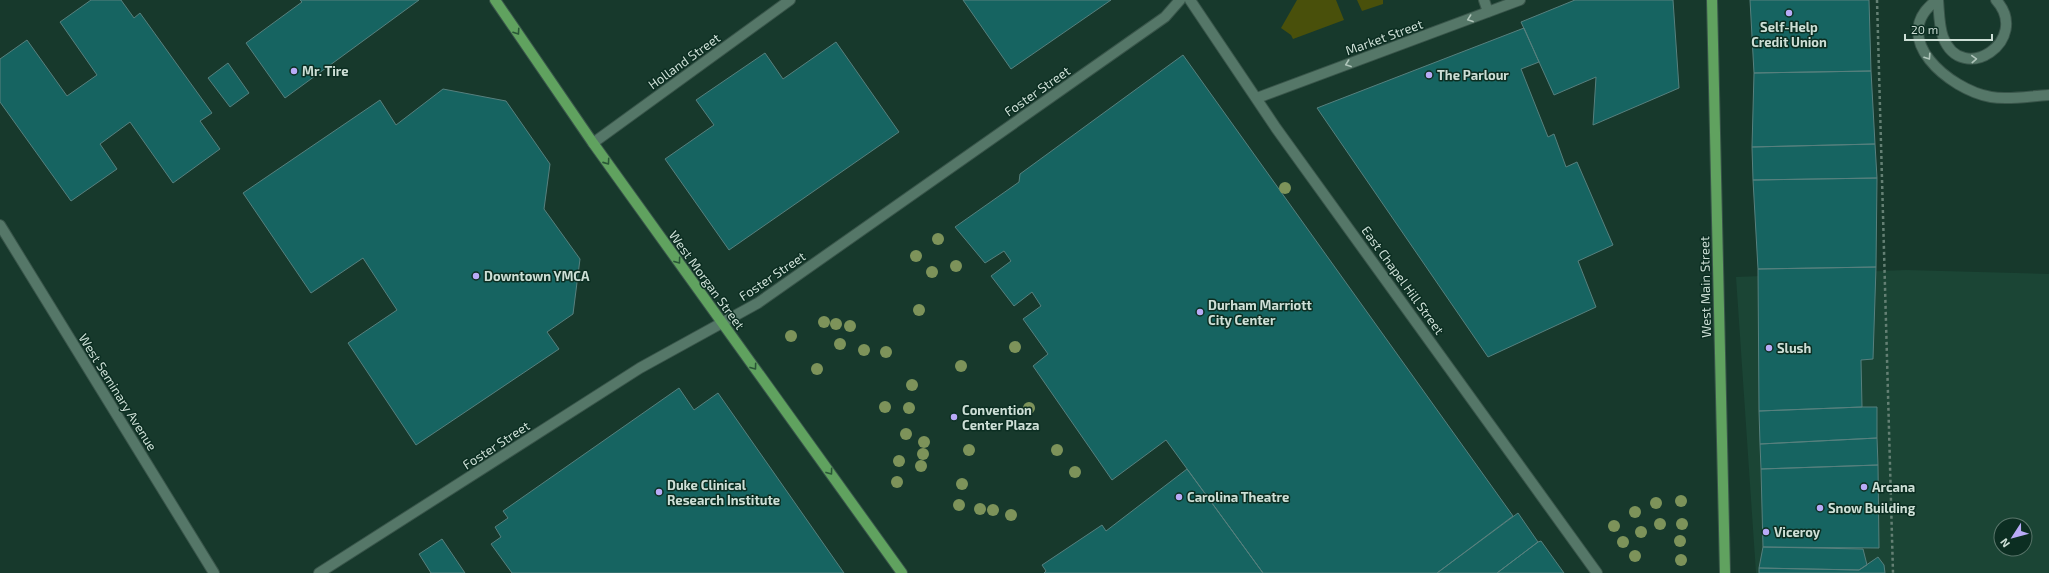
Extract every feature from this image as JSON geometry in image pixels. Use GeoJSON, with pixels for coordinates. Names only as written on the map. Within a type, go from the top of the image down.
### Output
{"type":"FeatureCollection","features":[{"type":"Feature","properties":{"kind":"main road","name":"West Morgan Street"},"geometry":{"type":"LineString","coordinates":[[495,0],[593,142],[902,573]]}},
{"type":"Feature","properties":{"kind":"main road","name":"West Main Street"},"geometry":{"type":"LineString","coordinates":[[1712,0],[1725,573]]}},
{"type":"Feature","properties":{"kind":"street","name":"Holland Street"},"geometry":{"type":"LineString","coordinates":[[593,142],[790,0]]}},
{"type":"Feature","properties":{"kind":"street","name":"Foster Street"},"geometry":{"type":"LineString","coordinates":[[319,573],[640,368],[723,323],[771,294],[1165,16],[1180,0]]}},
{"type":"Feature","properties":{"kind":"street","name":"East Chapel Hill Street"},"geometry":{"type":"LineString","coordinates":[[1190,0],[1258,98],[1276,128],[1597,573]]}},
{"type":"Feature","properties":{"kind":"street"},"geometry":{"type":"LineString","coordinates":[[1484,0],[1488,12]]}},
{"type":"Feature","properties":{"kind":"street","name":"Market Street"},"geometry":{"type":"LineString","coordinates":[[1258,98],[1520,0]]}},
{"type":"Feature","properties":{"kind":"street"},"geometry":{"type":"LineString","coordinates":[[1996,0],[2002,6],[2006,19],[2004,37],[1996,50],[1981,58],[1967,59],[1952,51],[1943,37],[1937,0],[1929,6],[1921,17],[1917,29],[1921,46],[1928,60],[1944,75],[1963,88],[1990,97],[2049,95]]}},
{"type":"Feature","properties":{"kind":"street","name":"West Seminary Avenue"},"geometry":{"type":"LineString","coordinates":[[0,225],[214,573]]}},
{"type":"Feature","properties":{"kind":"path"},"geometry":{"type":"LineString","coordinates":[[1877,0],[1894,573]]}},
{"type":"Feature","properties":{"kind":"shaded area"},"geometry":{"type":"Polygon","coordinates":[[[1906,270],[2049,274],[2049,573],[1756,573],[1736,277],[1906,270]]]}},
{"type":"Feature","properties":{"kind":"green space"},"geometry":{"type":"Polygon","coordinates":[[[1297,0],[1336,0],[1344,20],[1293,39],[1291,35],[1281,28],[1297,0]]]}},
{"type":"Feature","properties":{"kind":"green space"},"geometry":{"type":"Polygon","coordinates":[[[1357,0],[1383,0],[1383,4],[1362,11],[1357,0]]]}},
{"type":"Feature","properties":{"kind":"building"},"geometry":{"type":"Polygon","coordinates":[[[91,0],[121,0],[134,18],[140,13],[212,113],[200,121],[220,149],[173,183],[130,122],[100,144],[117,169],[71,201],[0,102],[0,59],[27,40],[67,96],[97,75],[60,22],[91,0]]]}},
{"type":"Feature","properties":{"kind":"building","name":"Mr. Tire"},"geometry":{"type":"Polygon","coordinates":[[[300,0],[419,0],[285,98],[246,43],[302,2],[300,0]]]}},
{"type":"Feature","properties":{"kind":"building"},"geometry":{"type":"Polygon","coordinates":[[[963,0],[1111,0],[1011,69],[963,0]]]}},
{"type":"Feature","properties":{"kind":"building"},"geometry":{"type":"Polygon","coordinates":[[[1575,0],[1673,0],[1679,88],[1593,125],[1596,77],[1554,95],[1521,22],[1575,0]]]}},
{"type":"Feature","properties":{"kind":"building"},"geometry":{"type":"Polygon","coordinates":[[[1750,0],[1869,0],[1871,71],[1754,73],[1750,0]]]}},
{"type":"Feature","properties":{"kind":"building"},"geometry":{"type":"Polygon","coordinates":[[[1524,28],[1539,62],[1521,69],[1548,137],[1554,134],[1566,167],[1577,162],[1613,245],[1578,261],[1596,307],[1488,357],[1317,108],[1524,28]]]}},
{"type":"Feature","properties":{"kind":"building"},"geometry":{"type":"Polygon","coordinates":[[[836,42],[899,132],[729,250],[665,159],[714,125],[696,100],[765,53],[783,79],[836,42]]]}},
{"type":"Feature","properties":{"kind":"building","name":"Durham Marriott City Center"},"geometry":{"type":"Polygon","coordinates":[[[1183,55],[1513,516],[1437,573],[1263,573],[1166,440],[1112,480],[1033,366],[1048,354],[1023,319],[1041,306],[1032,292],[1014,306],[991,276],[1011,261],[1004,251],[985,263],[955,227],[1019,182],[1020,174],[1183,55]]]}},
{"type":"Feature","properties":{"kind":"building"},"geometry":{"type":"Polygon","coordinates":[[[228,63],[249,93],[230,107],[208,78],[228,63]]]}},
{"type":"Feature","properties":{"kind":"building"},"geometry":{"type":"Polygon","coordinates":[[[1871,71],[1875,144],[1752,147],[1754,73],[1871,71]]]}},
{"type":"Feature","properties":{"kind":"building","name":"Downtown YMCA"},"geometry":{"type":"Polygon","coordinates":[[[443,89],[506,101],[550,164],[544,209],[580,259],[573,314],[547,332],[559,349],[416,445],[348,343],[397,310],[363,258],[311,293],[243,193],[380,100],[396,125],[443,89]]]}},
{"type":"Feature","properties":{"kind":"building"},"geometry":{"type":"Polygon","coordinates":[[[1875,144],[1877,178],[1753,180],[1752,147],[1875,144]]]}},
{"type":"Feature","properties":{"kind":"building"},"geometry":{"type":"Polygon","coordinates":[[[1877,178],[1876,267],[1758,269],[1753,180],[1877,178]]]}},
{"type":"Feature","properties":{"kind":"building"},"geometry":{"type":"Polygon","coordinates":[[[1876,267],[1873,359],[1861,360],[1862,407],[1759,411],[1758,269],[1876,267]]]}},
{"type":"Feature","properties":{"kind":"building","name":"Duke Clinical Research Institute"},"geometry":{"type":"Polygon","coordinates":[[[679,388],[694,410],[718,393],[844,573],[512,573],[491,544],[501,537],[495,527],[508,518],[503,511],[679,388]]]}},
{"type":"Feature","properties":{"kind":"building"},"geometry":{"type":"Polygon","coordinates":[[[1877,407],[1877,438],[1760,444],[1759,411],[1877,407]]]}},
{"type":"Feature","properties":{"kind":"building"},"geometry":{"type":"Polygon","coordinates":[[[1877,438],[1878,465],[1761,469],[1760,444],[1877,438]]]}},
{"type":"Feature","properties":{"kind":"building","name":"Snow Building"},"geometry":{"type":"Polygon","coordinates":[[[1878,465],[1879,548],[1763,547],[1761,469],[1878,465]]]}},
{"type":"Feature","properties":{"kind":"building","name":"Carolina Theatre"},"geometry":{"type":"Polygon","coordinates":[[[1187,469],[1263,573],[1044,573],[1046,571],[1042,565],[1102,525],[1106,531],[1187,469]]]}},
{"type":"Feature","properties":{"kind":"building"},"geometry":{"type":"Polygon","coordinates":[[[1518,513],[1538,542],[1497,573],[1437,573],[1518,513]]]}},
{"type":"Feature","properties":{"kind":"building"},"geometry":{"type":"Polygon","coordinates":[[[442,539],[465,573],[431,573],[419,554],[442,539]]]}},
{"type":"Feature","properties":{"kind":"building"},"geometry":{"type":"Polygon","coordinates":[[[1541,541],[1564,573],[1497,573],[1538,542],[1541,541]]]}},
{"type":"Feature","properties":{"kind":"building"},"geometry":{"type":"Polygon","coordinates":[[[1763,547],[1863,549],[1867,565],[1859,570],[1759,568],[1763,547]]]}},
{"type":"Feature","properties":{"kind":"building"},"geometry":{"type":"Polygon","coordinates":[[[1878,557],[1884,565],[1885,573],[1759,573],[1759,568],[1859,570],[1878,557]]]}},
{"type":"Feature","properties":{"kind":"place","name":"Self-Help Credit Union"},"geometry":{"type":"Point","coordinates":[1789,13]}},
{"type":"Feature","properties":{"kind":"place","name":"Mr. Tire"},"geometry":{"type":"Point","coordinates":[294,71]}},
{"type":"Feature","properties":{"kind":"place","name":"The Parlour"},"geometry":{"type":"Point","coordinates":[1429,75]}},
{"type":"Feature","properties":{"kind":"place","name":"Downtown YMCA"},"geometry":{"type":"Point","coordinates":[476,276]}},
{"type":"Feature","properties":{"kind":"place","name":"Durham Marriott City Center"},"geometry":{"type":"Point","coordinates":[1200,312]}},
{"type":"Feature","properties":{"kind":"place","name":"Slush"},"geometry":{"type":"Point","coordinates":[1769,348]}},
{"type":"Feature","properties":{"kind":"place","name":"Convention Center Plaza"},"geometry":{"type":"Point","coordinates":[954,417]}},
{"type":"Feature","properties":{"kind":"place","name":"Arcana"},"geometry":{"type":"Point","coordinates":[1864,487]}},
{"type":"Feature","properties":{"kind":"place","name":"Duke Clinical Research Institute"},"geometry":{"type":"Point","coordinates":[659,492]}},
{"type":"Feature","properties":{"kind":"place","name":"Carolina Theatre"},"geometry":{"type":"Point","coordinates":[1179,497]}},
{"type":"Feature","properties":{"kind":"place","name":"Snow Building"},"geometry":{"type":"Point","coordinates":[1820,508]}},
{"type":"Feature","properties":{"kind":"place","name":"Viceroy"},"geometry":{"type":"Point","coordinates":[1766,532]}}]}
